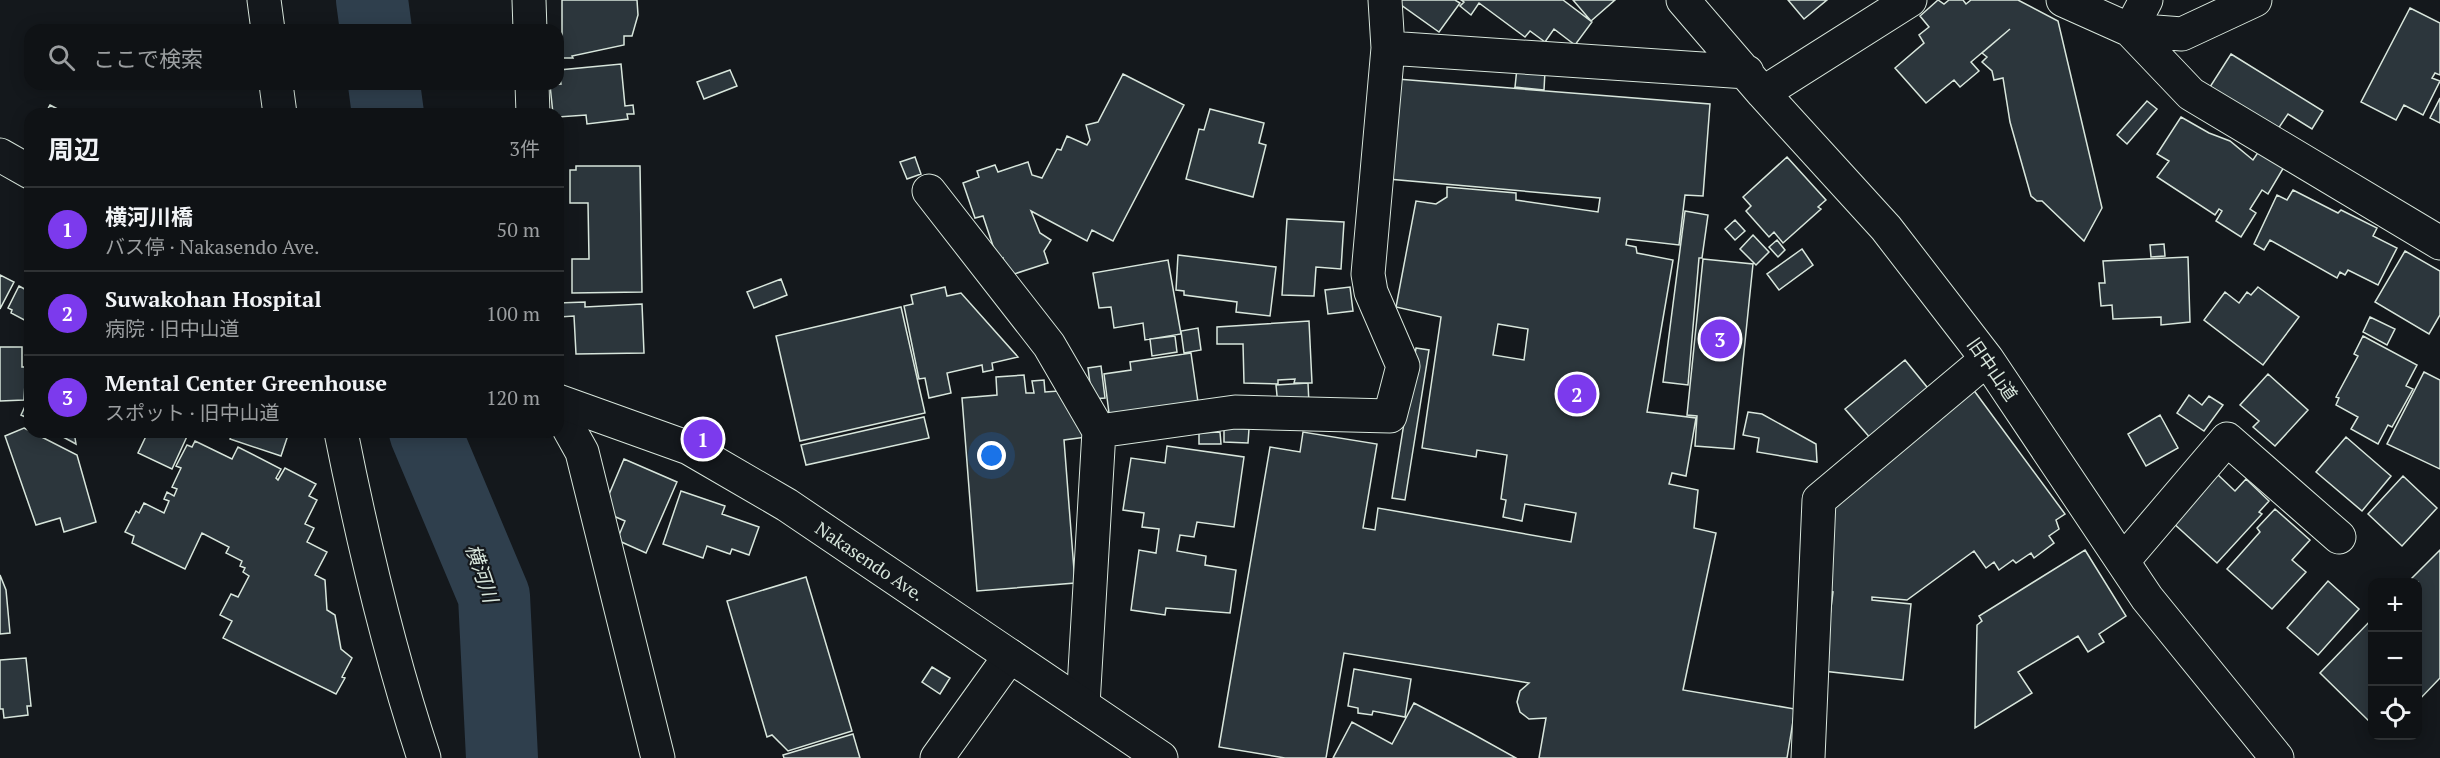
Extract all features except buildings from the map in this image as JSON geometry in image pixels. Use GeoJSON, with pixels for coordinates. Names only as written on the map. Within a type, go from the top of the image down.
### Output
{"type":"FeatureCollection","features":[{"type":"Feature","properties":{"kind":"main road"},"geometry":{"type":"LineString","coordinates":[[264,0],[267,24]]}},
{"type":"Feature","properties":{"kind":"main road"},"geometry":{"type":"LineString","coordinates":[[529,0],[530,24]]}},
{"type":"Feature","properties":{"kind":"main road"},"geometry":{"type":"LineString","coordinates":[[1099,431],[1235,412],[1390,416],[1403,366],[1371,292],[1368,274],[1388,48],[1385,0]]}},
{"type":"Feature","properties":{"kind":"main road","name":"旧中山道"},"geometry":{"type":"LineString","coordinates":[[1683,0],[1886,228],[1987,359],[2147,598],[2277,758]]}},
{"type":"Feature","properties":{"kind":"main road"},"geometry":{"type":"LineString","coordinates":[[1388,48],[1755,82],[1910,0]]}},
{"type":"Feature","properties":{"kind":"main road"},"geometry":{"type":"LineString","coordinates":[[2063,0],[2130,30],[2182,34],[2255,0]]}},
{"type":"Feature","properties":{"kind":"main road"},"geometry":{"type":"LineString","coordinates":[[2130,30],[2146,0]]}},
{"type":"Feature","properties":{"kind":"main road"},"geometry":{"type":"LineString","coordinates":[[2130,30],[2192,94],[2440,243]]}},
{"type":"Feature","properties":{"kind":"main road"},"geometry":{"type":"LineString","coordinates":[[277,90],[279,108]]}},
{"type":"Feature","properties":{"kind":"main road"},"geometry":{"type":"LineString","coordinates":[[532,90],[533,108]]}},
{"type":"Feature","properties":{"kind":"main road"},"geometry":{"type":"LineString","coordinates":[[0,155],[24,169]]}},
{"type":"Feature","properties":{"kind":"main road"},"geometry":{"type":"LineString","coordinates":[[929,191],[1049,345],[1099,431],[1083,705]]}},
{"type":"Feature","properties":{"kind":"main road"},"geometry":{"type":"LineString","coordinates":[[1808,758],[1820,500],[1987,359]]}},
{"type":"Feature","properties":{"kind":"main road","name":"Nakasendo Ave."},"geometry":{"type":"LineString","coordinates":[[564,403],[689,448],[787,505],[1161,758]]}},
{"type":"Feature","properties":{"kind":"main road"},"geometry":{"type":"LineString","coordinates":[[564,420],[582,452],[658,758]]}},
{"type":"Feature","properties":{"kind":"main road"},"geometry":{"type":"LineString","coordinates":[[342,438],[353,494],[404,695],[424,758]]}},
{"type":"Feature","properties":{"kind":"main road"},"geometry":{"type":"LineString","coordinates":[[2123,561],[2228,439],[2339,537]]}},
{"type":"Feature","properties":{"kind":"main road"},"geometry":{"type":"LineString","coordinates":[[937,758],[1010,656]]}},
{"type":"Feature","properties":{"kind":"waterway","name":"横河川"},"geometry":{"type":"LineString","coordinates":[[372,0],[375,24]]}},
{"type":"Feature","properties":{"kind":"waterway","name":"横河川"},"geometry":{"type":"LineString","coordinates":[[385,90],[387,108]]}},
{"type":"Feature","properties":{"kind":"waterway","name":"横河川"},"geometry":{"type":"LineString","coordinates":[[428,438],[494,596],[502,758]]}},
{"type":"Feature","properties":{"kind":"place","name":"Mental Center Greenhouse"},"geometry":{"type":"Point","coordinates":[1720,339]}},
{"type":"Feature","properties":{"kind":"place","name":"Suwakohan Hospital"},"geometry":{"type":"Point","coordinates":[1577,394]}},
{"type":"Feature","properties":{"kind":"place","name":"横河川橋"},"geometry":{"type":"Point","coordinates":[703,439]}}]}
